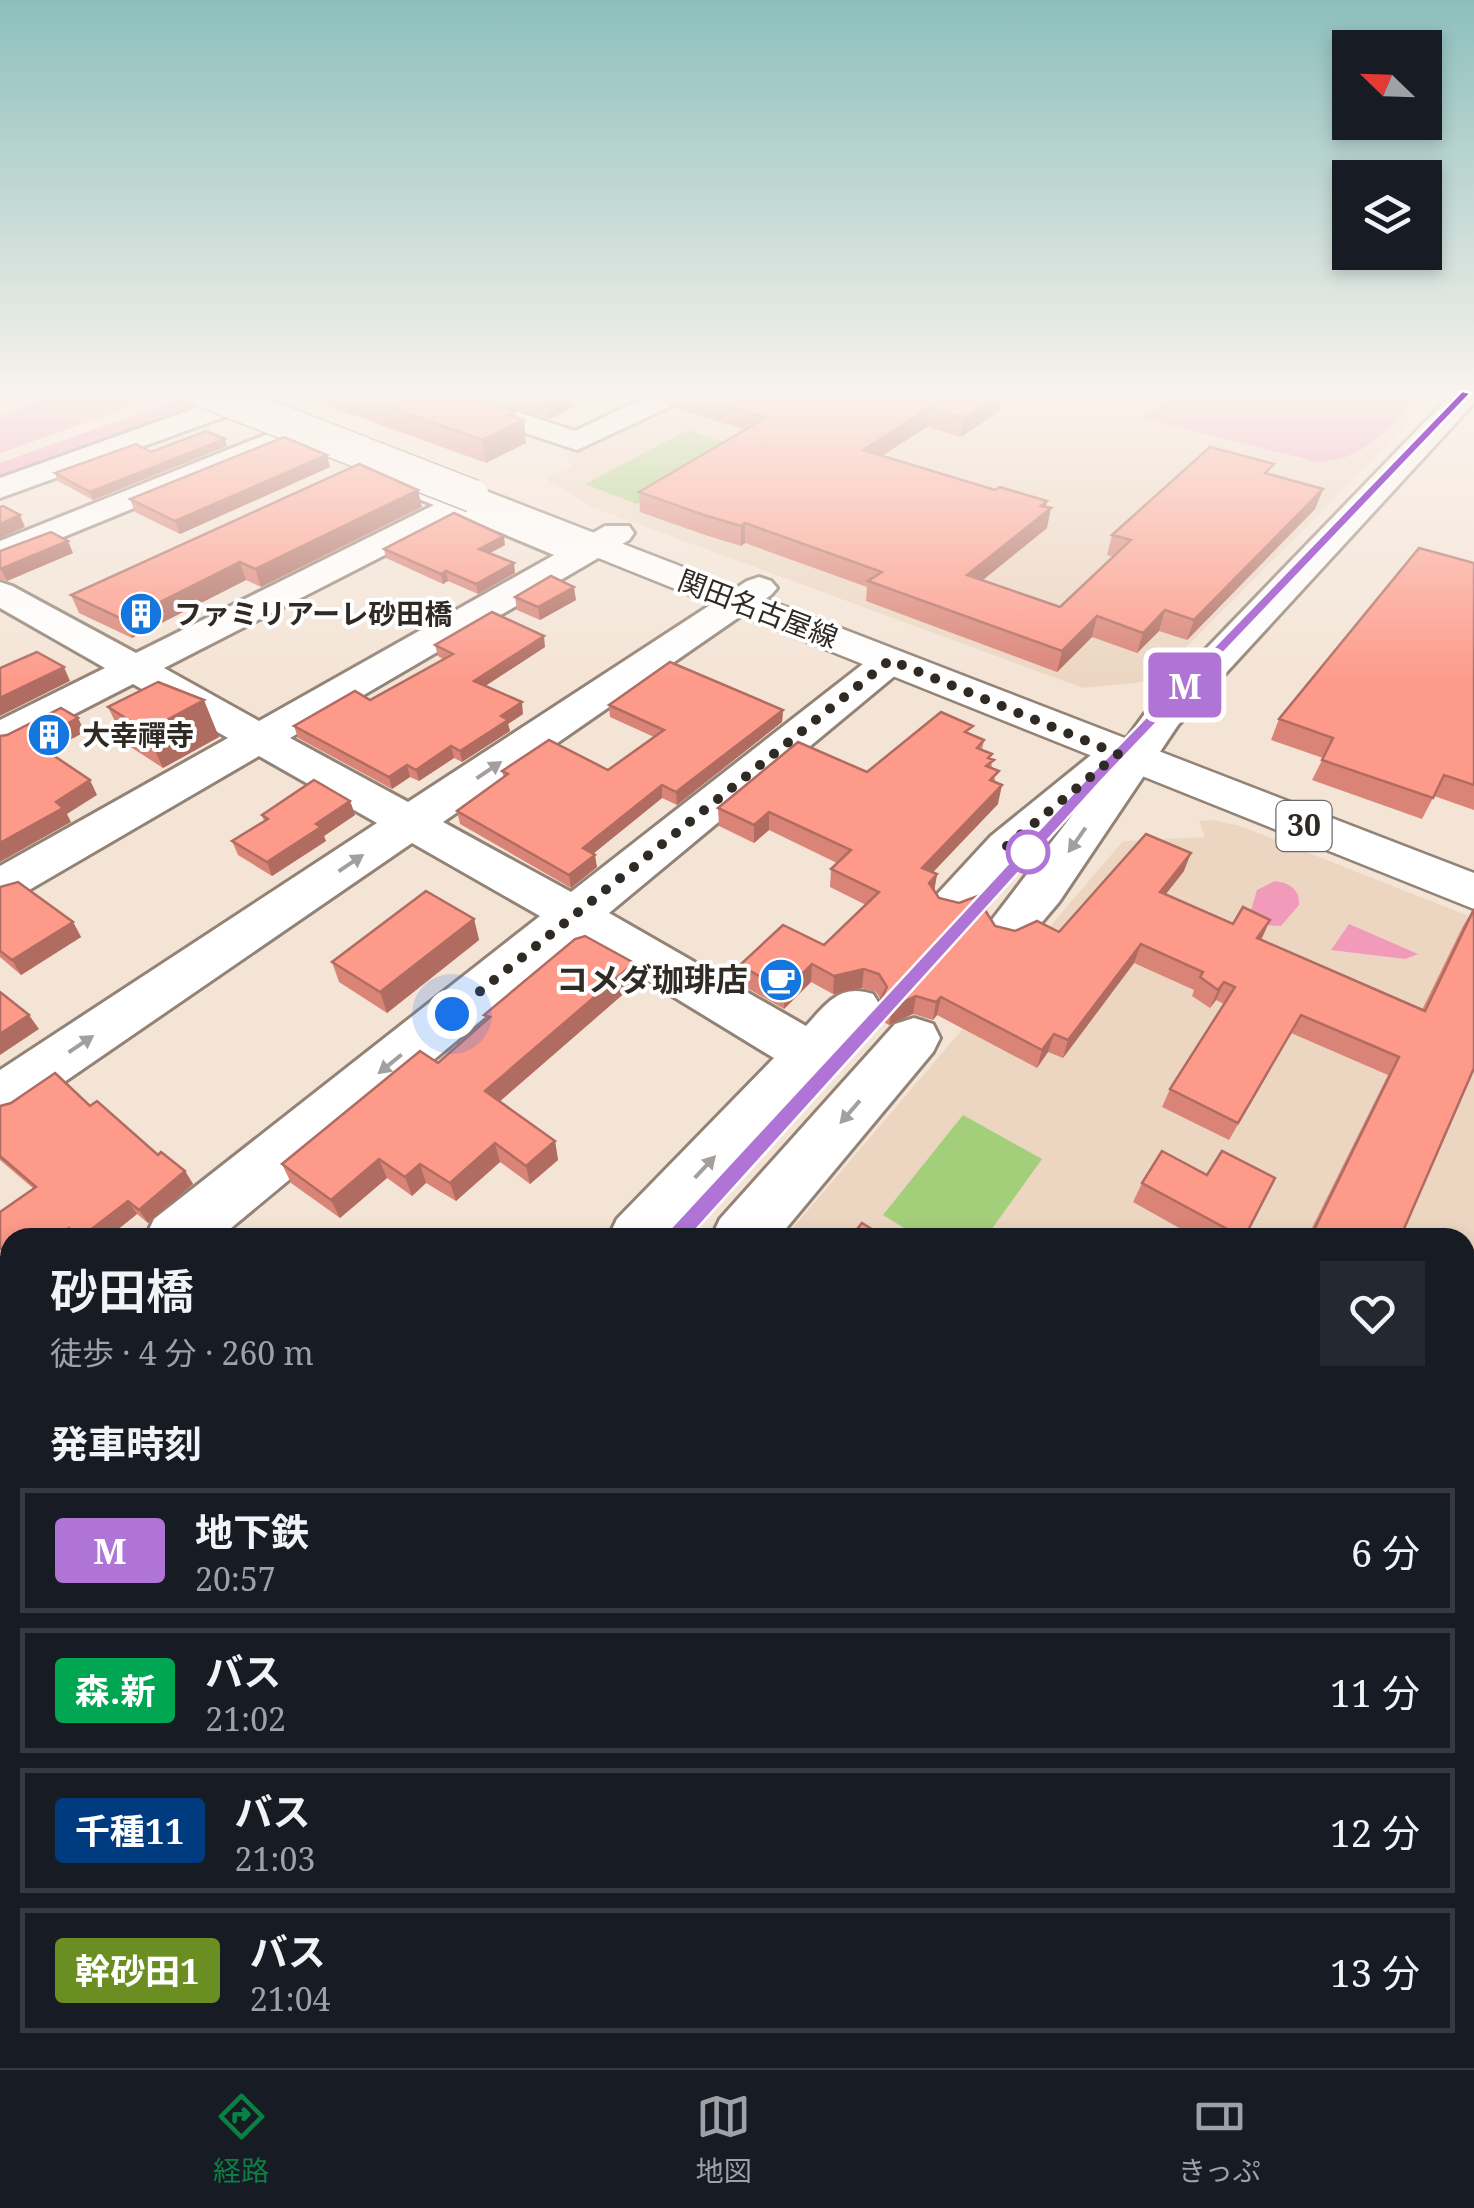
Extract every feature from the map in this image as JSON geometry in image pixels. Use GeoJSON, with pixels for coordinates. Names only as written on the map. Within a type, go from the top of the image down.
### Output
{"type":"FeatureCollection","features":[{"type":"Feature","properties":{"kind":"main road","name":"関田名古屋線"},"geometry":{"type":"LineString","coordinates":[[461,490],[598,544],[750,594],[1139,742],[1474,863]]}},
{"type":"Feature","properties":{"kind":"main road","name":"関田名古屋線"},"geometry":{"type":"LineString","coordinates":[[464,490],[476,495]]}},
{"type":"Feature","properties":{"kind":"main road","name":"関田名古屋線"},"geometry":{"type":"LineString","coordinates":[[750,594],[890,660],[1139,742],[1474,892]]}},
{"type":"Feature","properties":{"kind":"street"},"geometry":{"type":"LineString","coordinates":[[0,553],[155,490]]}},
{"type":"Feature","properties":{"kind":"street"},"geometry":{"type":"LineString","coordinates":[[449,490],[476,495]]}},
{"type":"Feature","properties":{"kind":"street"},"geometry":{"type":"LineString","coordinates":[[954,902],[1007,846],[1139,742],[1377,490]]}},
{"type":"Feature","properties":{"kind":"street"},"geometry":{"type":"LineString","coordinates":[[0,736],[476,495]]}},
{"type":"Feature","properties":{"kind":"street"},"geometry":{"type":"LineString","coordinates":[[0,886],[598,544]]}},
{"type":"Feature","properties":{"kind":"street"},"geometry":{"type":"LineString","coordinates":[[0,594],[574,915],[812,1054]]}},
{"type":"Feature","properties":{"kind":"street"},"geometry":{"type":"LineString","coordinates":[[0,1098],[750,594]]}},
{"type":"Feature","properties":{"kind":"street"},"geometry":{"type":"LineString","coordinates":[[0,632],[76,598]]}},
{"type":"Feature","properties":{"kind":"street"},"geometry":{"type":"LineString","coordinates":[[187,1228],[890,660]]}},
{"type":"Feature","properties":{"kind":"street"},"geometry":{"type":"LineString","coordinates":[[1010,928],[1042,891],[1139,742]]}},
{"type":"Feature","properties":{"kind":"street"},"geometry":{"type":"LineString","coordinates":[[647,1228],[855,1007]]}},
{"type":"Feature","properties":{"kind":"street"},"geometry":{"type":"LineString","coordinates":[[750,1228],[914,1038]]}},
{"type":"Feature","properties":{"kind":"shaded area"},"geometry":{"type":"Polygon","coordinates":[[[563,490],[1343,490],[1152,681],[1083,688],[594,508],[563,490]]]}},
{"type":"Feature","properties":{"kind":"shaded area"},"geometry":{"type":"Polygon","coordinates":[[[599,490],[663,490],[637,504],[599,490]]]}},
{"type":"Feature","properties":{"kind":"shaded area"},"geometry":{"type":"Polygon","coordinates":[[[1199,821],[1240,826],[1474,918],[1474,1228],[793,1228],[1123,841],[1205,837],[1199,821]]]}},
{"type":"Feature","properties":{"kind":"shaded area"},"geometry":{"type":"Polygon","coordinates":[[[1275,881],[1293,888],[1299,905],[1281,926],[1262,925],[1250,914],[1257,890],[1275,881]]]}},
{"type":"Feature","properties":{"kind":"shaded area"},"geometry":{"type":"Polygon","coordinates":[[[1349,924],[1418,954],[1405,959],[1331,950],[1349,924]]]}},
{"type":"Feature","properties":{"kind":"shaded area"},"geometry":{"type":"Polygon","coordinates":[[[963,1115],[1042,1159],[992,1228],[904,1228],[883,1215],[963,1115]]]}},
{"type":"Feature","properties":{"kind":"building"},"geometry":{"type":"Polygon","coordinates":[[[154,490],[248,490],[175,521],[130,499],[154,490]]]}},
{"type":"Feature","properties":{"kind":"building"},"geometry":{"type":"Polygon","coordinates":[[[303,490],[418,490],[255,569],[240,562],[124,620],[71,595],[303,490]]]}},
{"type":"Feature","properties":{"kind":"building"},"geometry":{"type":"Polygon","coordinates":[[[1008,490],[1047,501],[1041,506],[1051,508],[967,575],[1060,607],[1131,540],[1112,535],[1163,490],[1323,490],[1194,620],[1165,610],[1143,633],[1097,616],[1062,651],[868,581],[882,572],[745,523],[741,526],[639,492],[1008,490]]]}},
{"type":"Feature","properties":{"kind":"building"},"geometry":{"type":"Polygon","coordinates":[[[3,506],[20,515],[0,524],[3,506]]]}},
{"type":"Feature","properties":{"kind":"building"},"geometry":{"type":"Polygon","coordinates":[[[454,513],[504,536],[479,549],[514,563],[476,584],[446,571],[441,574],[384,549],[454,513]]]}},
{"type":"Feature","properties":{"kind":"building"},"geometry":{"type":"Polygon","coordinates":[[[51,532],[68,541],[0,569],[0,551],[51,532]]]}},
{"type":"Feature","properties":{"kind":"building"},"geometry":{"type":"Polygon","coordinates":[[[1419,548],[1474,563],[1474,785],[1444,775],[1433,798],[1322,760],[1333,738],[1279,719],[1419,548]]]}},
{"type":"Feature","properties":{"kind":"building"},"geometry":{"type":"Polygon","coordinates":[[[551,576],[574,587],[538,607],[515,597],[551,576]]]}},
{"type":"Feature","properties":{"kind":"building"},"geometry":{"type":"Polygon","coordinates":[[[492,612],[544,636],[474,681],[522,702],[501,716],[508,720],[460,751],[451,746],[416,770],[407,765],[389,777],[294,726],[355,691],[370,700],[453,654],[435,645],[492,612]]]}},
{"type":"Feature","properties":{"kind":"building"},"geometry":{"type":"Polygon","coordinates":[[[37,652],[64,667],[0,698],[0,668],[37,652]]]}},
{"type":"Feature","properties":{"kind":"building"},"geometry":{"type":"Polygon","coordinates":[[[670,662],[783,710],[676,792],[662,785],[583,848],[595,855],[569,875],[457,811],[508,774],[502,771],[549,740],[608,770],[664,730],[609,705],[670,662]]]}},
{"type":"Feature","properties":{"kind":"building"},"geometry":{"type":"Polygon","coordinates":[[[158,682],[204,700],[146,731],[108,707],[158,682]]]}},
{"type":"Feature","properties":{"kind":"building"},"geometry":{"type":"Polygon","coordinates":[[[61,708],[78,718],[32,741],[90,780],[56,802],[63,808],[0,843],[0,736],[61,708]]]}},
{"type":"Feature","properties":{"kind":"building"},"geometry":{"type":"Polygon","coordinates":[[[941,712],[973,726],[965,732],[984,740],[977,748],[992,754],[988,758],[994,760],[986,766],[999,771],[990,780],[1002,785],[922,868],[937,874],[929,883],[939,898],[959,903],[980,895],[992,900],[985,910],[995,926],[1015,931],[1037,921],[1059,932],[1146,834],[1191,853],[1160,892],[1233,924],[1243,907],[1270,920],[1257,938],[1425,1011],[1474,909],[1474,1068],[1404,1228],[1315,1228],[1399,1057],[1301,1015],[1238,1123],[1170,1089],[1235,987],[1224,982],[1218,990],[1200,977],[1203,972],[1141,944],[1068,1040],[1054,1034],[1042,1050],[941,997],[936,1002],[916,996],[892,1007],[880,1001],[887,987],[879,974],[864,969],[834,976],[812,964],[785,991],[740,965],[783,925],[824,945],[879,892],[831,869],[851,850],[769,812],[754,825],[718,808],[798,742],[867,772],[941,712]]]}},
{"type":"Feature","properties":{"kind":"building"},"geometry":{"type":"Polygon","coordinates":[[[314,780],[350,801],[316,824],[321,827],[267,862],[232,841],[268,819],[262,815],[314,780]]]}},
{"type":"Feature","properties":{"kind":"building"},"geometry":{"type":"Polygon","coordinates":[[[18,882],[73,922],[12,960],[0,951],[0,887],[18,882]]]}},
{"type":"Feature","properties":{"kind":"building"},"geometry":{"type":"Polygon","coordinates":[[[426,891],[474,919],[380,992],[332,962],[426,891]]]}},
{"type":"Feature","properties":{"kind":"building"},"geometry":{"type":"Polygon","coordinates":[[[585,936],[634,963],[485,1091],[555,1141],[526,1166],[495,1143],[450,1183],[420,1164],[405,1177],[379,1159],[331,1200],[282,1164],[420,1051],[438,1063],[490,1017],[484,1015],[575,939],[585,936]]]}},
{"type":"Feature","properties":{"kind":"building"},"geometry":{"type":"Polygon","coordinates":[[[0,992],[29,1015],[0,1034],[0,992]]]}},
{"type":"Feature","properties":{"kind":"building"},"geometry":{"type":"Polygon","coordinates":[[[55,1073],[90,1106],[97,1101],[158,1155],[161,1152],[185,1171],[139,1210],[128,1201],[93,1228],[0,1228],[0,1212],[36,1187],[0,1156],[0,1106],[11,1103],[55,1073]]]}},
{"type":"Feature","properties":{"kind":"building"},"geometry":{"type":"Polygon","coordinates":[[[1162,1151],[1207,1175],[1222,1151],[1275,1178],[1249,1228],[1225,1228],[1142,1183],[1162,1151]]]}},
{"type":"Feature","properties":{"kind":"metro line","name":"M"},"geometry":{"type":"LineString","coordinates":[[685,1228],[1096,777],[1372,490]]}},
{"type":"Feature","properties":{"kind":"place","name":"ファミリアーレ砂田橋"},"geometry":{"type":"Point","coordinates":[141,614]}},
{"type":"Feature","properties":{"kind":"place","name":"大幸禪寺"},"geometry":{"type":"Point","coordinates":[49,735]}},
{"type":"Feature","properties":{"kind":"place","name":"コメダ珈琲店"},"geometry":{"type":"Point","coordinates":[781,980]}},
{"type":"Feature","properties":{"kind":"route"},"geometry":{"type":"LineString","coordinates":[[452,1014],[890,660],[1118,754],[1007,846],[1028,852]]}}]}
